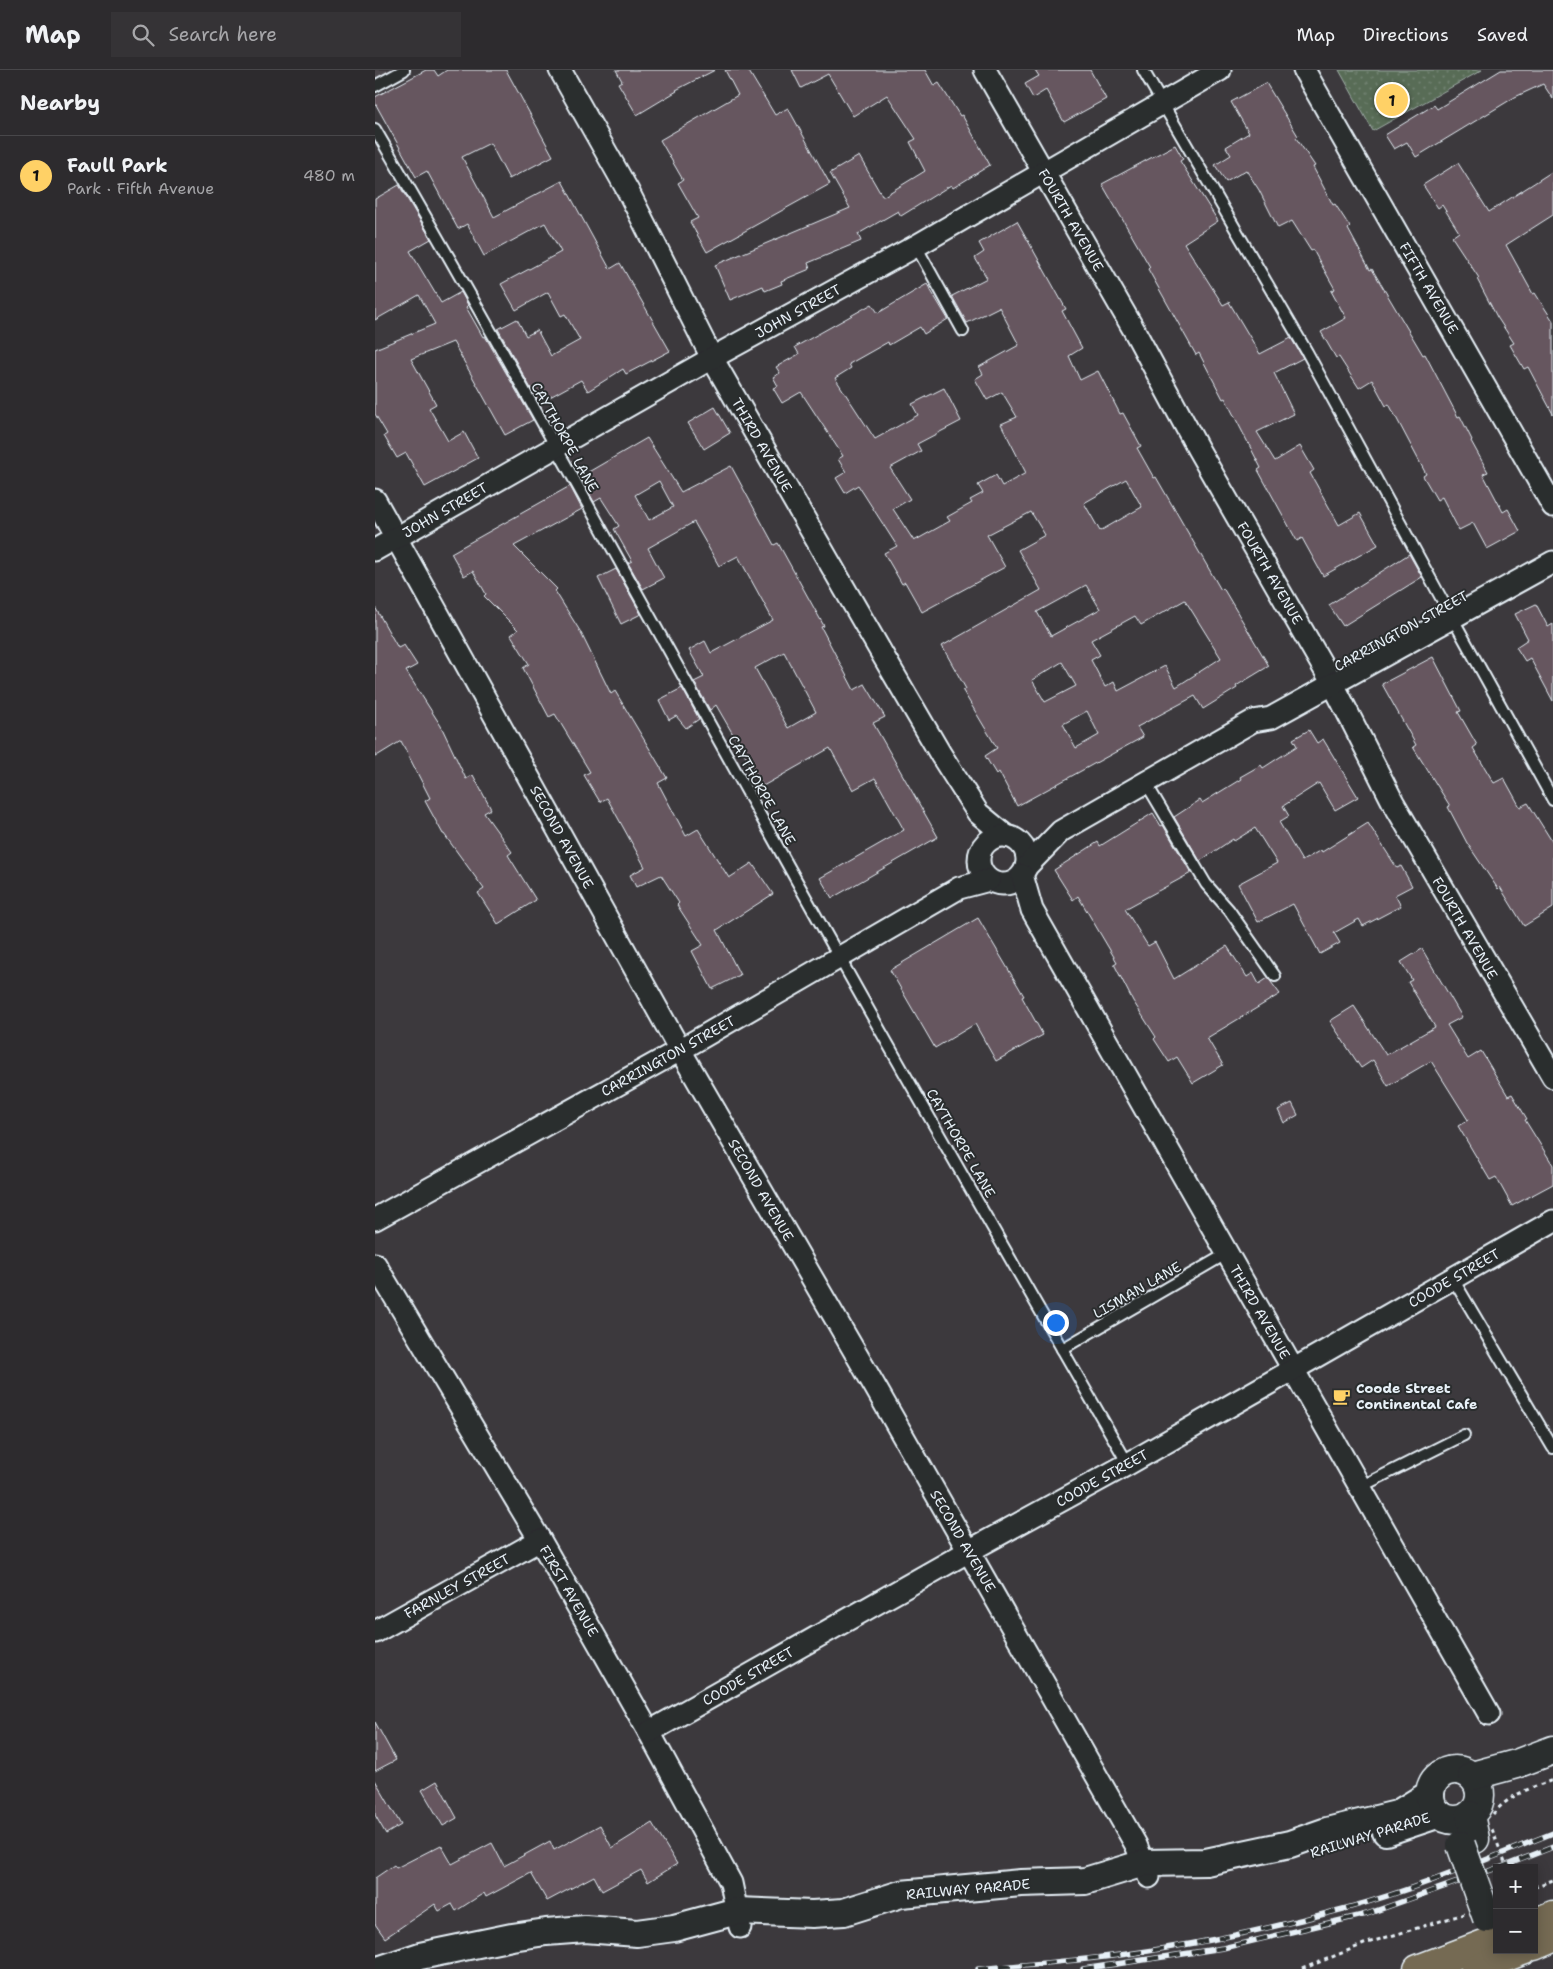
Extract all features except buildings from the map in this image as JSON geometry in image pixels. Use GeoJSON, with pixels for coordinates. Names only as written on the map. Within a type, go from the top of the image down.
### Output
{"type":"FeatureCollection","features":[{"type":"Feature","properties":{"kind":"main road","name":"RAILWAY PARADE"},"geometry":{"type":"LineString","coordinates":[[1468,1815],[1516,1764],[1553,1750]]}},
{"type":"Feature","properties":{"kind":"main road","name":"RAILWAY PARADE"},"geometry":{"type":"LineString","coordinates":[[1468,1815],[1511,1779],[1529,1772],[1553,1768]]}},
{"type":"Feature","properties":{"kind":"main road"},"geometry":{"type":"LineString","coordinates":[[1468,1815],[1493,1882]]}},
{"type":"Feature","properties":{"kind":"main road"},"geometry":{"type":"LineString","coordinates":[[1468,1815],[1495,1909]]}},
{"type":"Feature","properties":{"kind":"main road"},"geometry":{"type":"LineString","coordinates":[[1538,1921],[1553,1915]]}},
{"type":"Feature","properties":{"kind":"main road"},"geometry":{"type":"LineString","coordinates":[[1538,1939],[1553,1938]]}},
{"type":"Feature","properties":{"kind":"main road"},"geometry":{"type":"LineString","coordinates":[[1418,1969],[1493,1945]]}},
{"type":"Feature","properties":{"kind":"main road"},"geometry":{"type":"LineString","coordinates":[[1475,1969],[1493,1952]]}},
{"type":"Feature","properties":{"kind":"street","name":"THIRD AVENUE"},"geometry":{"type":"LineString","coordinates":[[560,70],[628,191],[712,358],[941,756],[978,813],[1010,837]]}},
{"type":"Feature","properties":{"kind":"street","name":"FOURTH AVENUE"},"geometry":{"type":"LineString","coordinates":[[985,70],[1149,356],[1198,449],[1330,677],[1393,802],[1553,1077]]}},
{"type":"Feature","properties":{"kind":"street","name":"JOHN STREET"},"geometry":{"type":"LineString","coordinates":[[375,550],[712,358],[916,246],[1220,70]]}},
{"type":"Feature","properties":{"kind":"street","name":"FIFTH AVENUE"},"geometry":{"type":"LineString","coordinates":[[1304,70],[1553,506]]}},
{"type":"Feature","properties":{"kind":"street","name":"SECOND AVENUE"},"geometry":{"type":"LineString","coordinates":[[375,500],[680,1050],[969,1551],[1147,1870]]}},
{"type":"Feature","properties":{"kind":"street","name":"CARRINGTON STREET"},"geometry":{"type":"LineString","coordinates":[[1449,613],[1553,545]]}},
{"type":"Feature","properties":{"kind":"street","name":"CARRINGTON STREET"},"geometry":{"type":"LineString","coordinates":[[375,1219],[680,1050],[959,888],[1011,877],[1061,831],[1253,722],[1263,708],[1330,677],[1449,613],[1553,562]]}},
{"type":"Feature","properties":{"kind":"street","name":"THIRD AVENUE"},"geometry":{"type":"LineString","coordinates":[[978,813],[982,852]]}},
{"type":"Feature","properties":{"kind":"street","name":"CARRINGTON STREET"},"geometry":{"type":"LineString","coordinates":[[1010,837],[1061,831]]}},
{"type":"Feature","properties":{"kind":"street"},"geometry":{"type":"LineString","coordinates":[[1010,837],[1024,848],[1027,861],[1011,877],[984,874],[982,852],[991,840],[1010,837]]}},
{"type":"Feature","properties":{"kind":"street","name":"CARRINGTON STREET"},"geometry":{"type":"LineString","coordinates":[[959,888],[982,852]]}},
{"type":"Feature","properties":{"kind":"street","name":"THIRD AVENUE"},"geometry":{"type":"LineString","coordinates":[[1011,877],[1032,910],[1489,1714]]}},
{"type":"Feature","properties":{"kind":"street","name":"COODE STREET"},"geometry":{"type":"LineString","coordinates":[[649,1732],[969,1551],[1128,1464],[1553,1221]]}},
{"type":"Feature","properties":{"kind":"street","name":"FIRST AVENUE"},"geometry":{"type":"LineString","coordinates":[[375,1264],[540,1540],[649,1732],[731,1883],[739,1919]]}},
{"type":"Feature","properties":{"kind":"street","name":"FARNLEY STREET"},"geometry":{"type":"LineString","coordinates":[[375,1632],[540,1540]]}},
{"type":"Feature","properties":{"kind":"street","name":"RAILWAY PARADE"},"geometry":{"type":"LineString","coordinates":[[381,1969],[420,1956],[546,1932],[585,1929],[637,1933],[739,1919],[769,1927],[802,1930],[840,1928],[905,1909],[1103,1891],[1147,1870],[1212,1875],[1292,1858],[1468,1815]]}},
{"type":"Feature","properties":{"kind":"street","name":"RAILWAY PARADE"},"geometry":{"type":"LineString","coordinates":[[443,1969],[478,1960],[543,1948],[590,1945],[647,1949],[665,1946],[719,1931],[739,1919]]}},
{"type":"Feature","properties":{"kind":"lane"},"geometry":{"type":"LineString","coordinates":[[375,86],[404,70]]}},
{"type":"Feature","properties":{"kind":"lane"},"geometry":{"type":"LineString","coordinates":[[1143,70],[1307,352],[1553,800]]}},
{"type":"Feature","properties":{"kind":"lane","name":"CAYTHORPE LANE"},"geometry":{"type":"LineString","coordinates":[[375,129],[439,239],[839,957],[1128,1464]]}},
{"type":"Feature","properties":{"kind":"lane"},"geometry":{"type":"LineString","coordinates":[[916,246],[963,331]]}},
{"type":"Feature","properties":{"kind":"lane"},"geometry":{"type":"LineString","coordinates":[[1145,782],[1206,884],[1229,910],[1275,976]]}},
{"type":"Feature","properties":{"kind":"lane","name":"LISMAN LANE"},"geometry":{"type":"LineString","coordinates":[[1062,1349],[1226,1254]]}},
{"type":"Feature","properties":{"kind":"lane"},"geometry":{"type":"LineString","coordinates":[[1453,1278],[1553,1448]]}},
{"type":"Feature","properties":{"kind":"lane"},"geometry":{"type":"LineString","coordinates":[[1360,1487],[1464,1435]]}},
{"type":"Feature","properties":{"kind":"path"},"geometry":{"type":"LineString","coordinates":[[1504,1864],[1468,1815],[1502,1803],[1525,1790],[1553,1780]]}},
{"type":"Feature","properties":{"kind":"path"},"geometry":{"type":"LineString","coordinates":[[1538,1886],[1553,1880]]}},
{"type":"Feature","properties":{"kind":"path"},"geometry":{"type":"LineString","coordinates":[[1302,1969],[1364,1944],[1493,1942]]}},
{"type":"Feature","properties":{"kind":"shaded area"},"geometry":{"type":"Polygon","coordinates":[[[375,70],[399,70],[375,85],[375,70]]]}},
{"type":"Feature","properties":{"kind":"green space"},"geometry":{"type":"Polygon","coordinates":[[[1339,70],[1482,70],[1373,131],[1339,70]]]}},
{"type":"Feature","properties":{"kind":"railway"},"geometry":{"type":"LineString","coordinates":[[978,1969],[1143,1952],[1212,1940],[1280,1925],[1347,1908],[1399,1892],[1451,1874],[1553,1833]]}},
{"type":"Feature","properties":{"kind":"railway"},"geometry":{"type":"LineString","coordinates":[[1509,1864],[1553,1847]]}},
{"type":"Feature","properties":{"kind":"railway"},"geometry":{"type":"LineString","coordinates":[[1083,1969],[1223,1948],[1367,1914],[1493,1869]]}},
{"type":"Feature","properties":{"kind":"place","name":"Faull Park"},"geometry":{"type":"Point","coordinates":[1392,100]}},
{"type":"Feature","properties":{"kind":"place","name":"Coode Street Continental Cafe"},"geometry":{"type":"Point","coordinates":[1342,1396]}}]}
